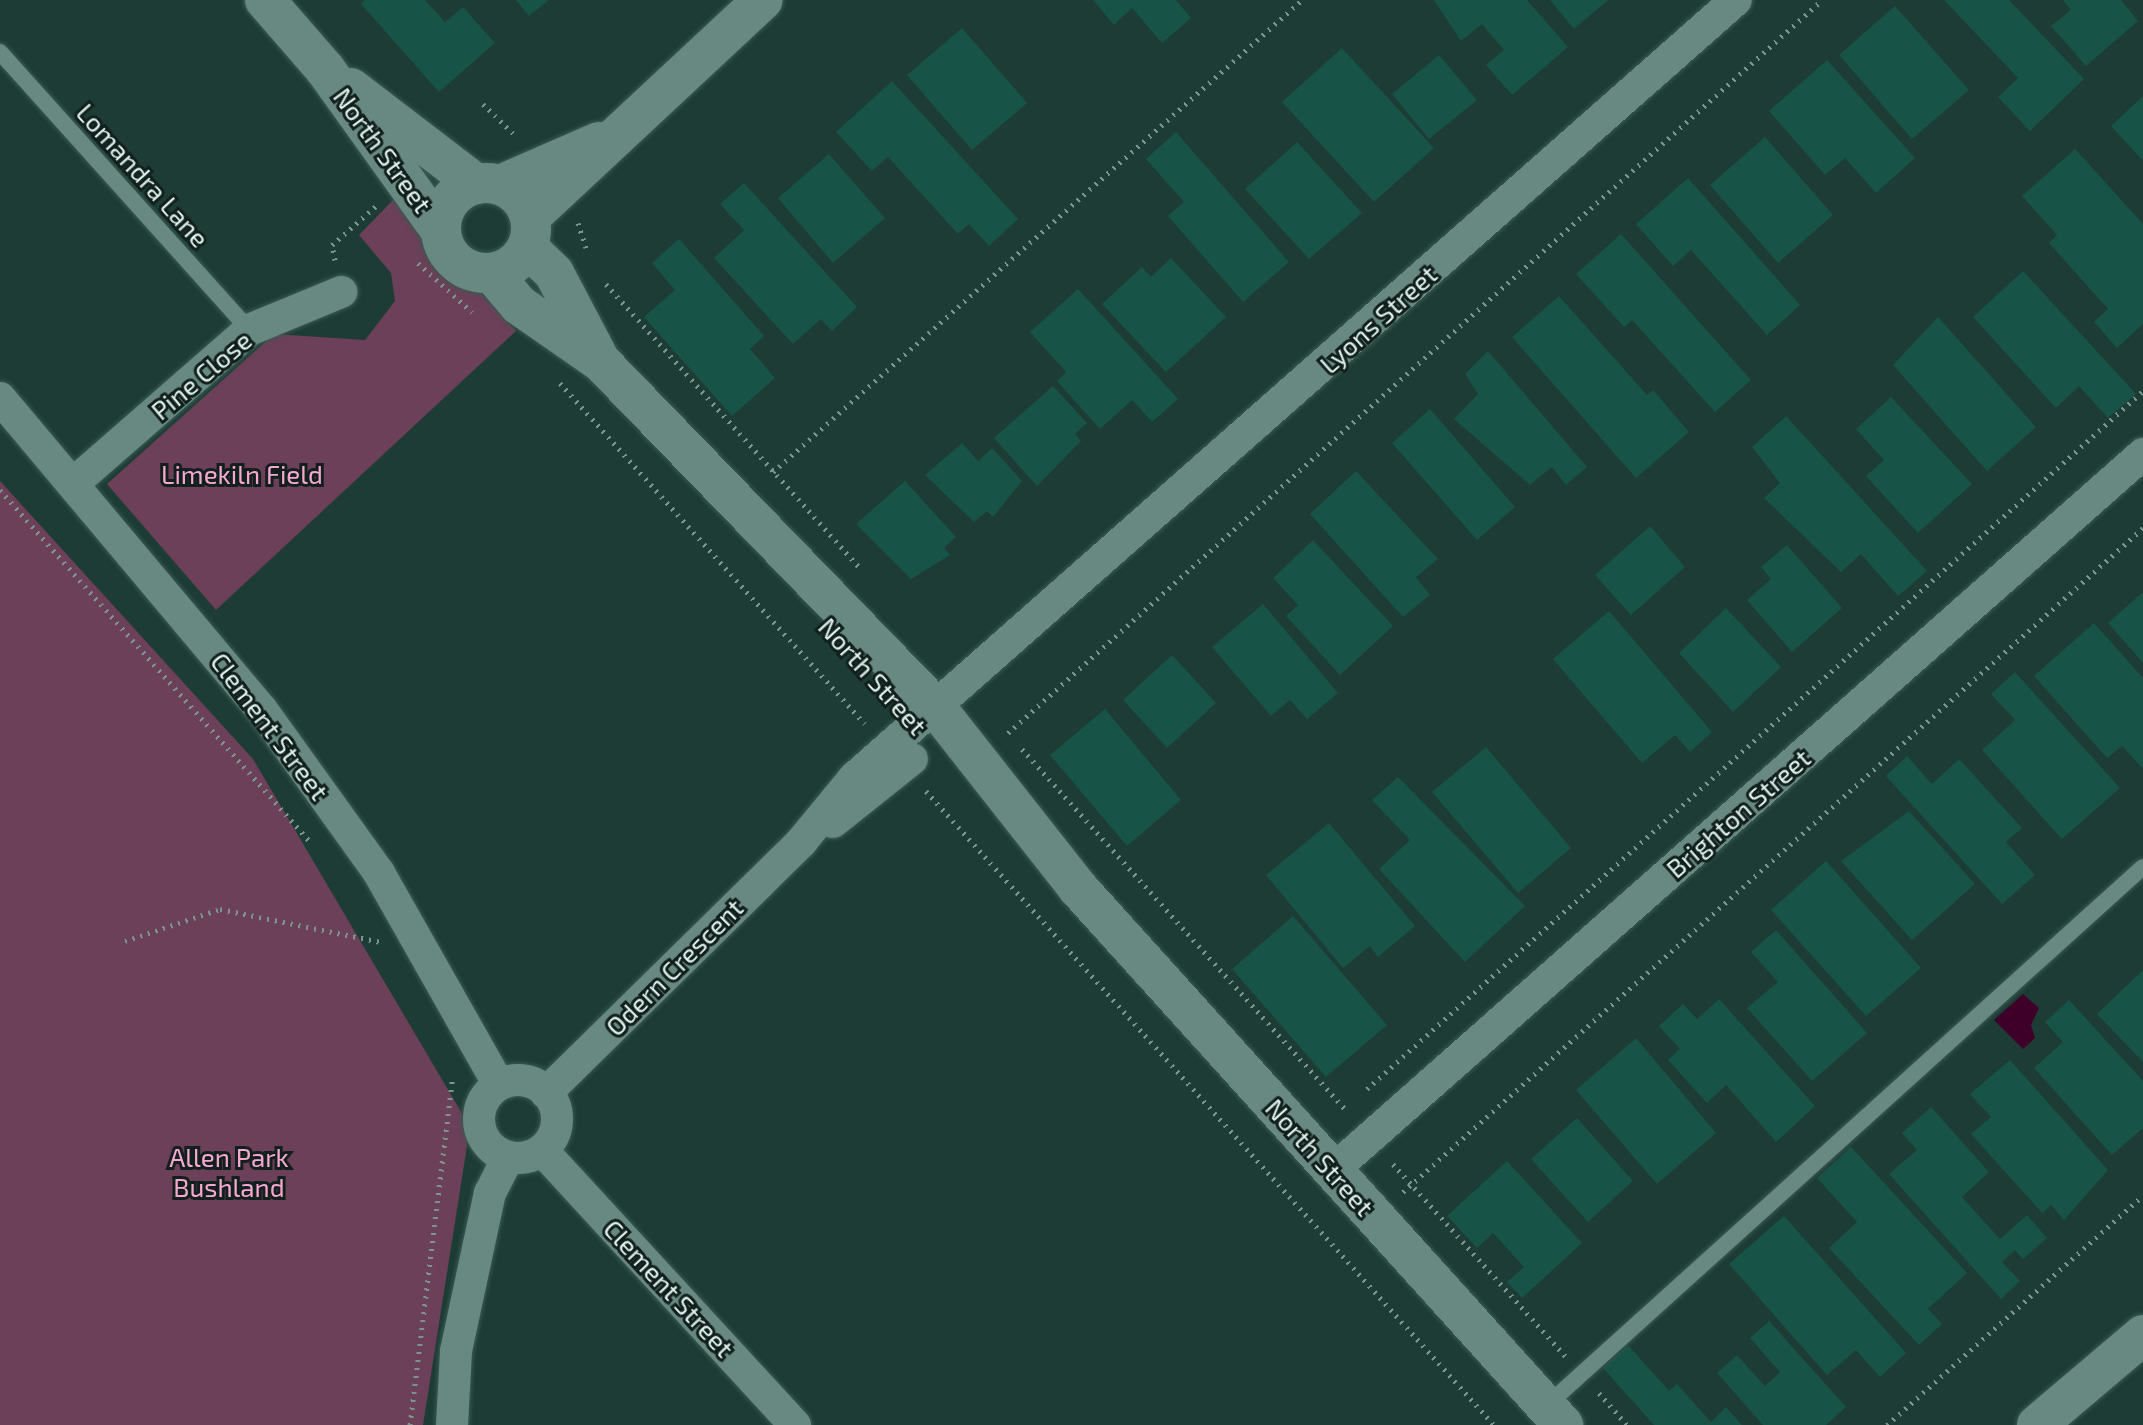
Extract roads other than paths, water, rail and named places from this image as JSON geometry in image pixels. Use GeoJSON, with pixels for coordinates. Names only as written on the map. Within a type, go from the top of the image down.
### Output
{"type":"FeatureCollection","features":[{"type":"Feature","properties":{"kind":"street","name":"North Street"},"geometry":{"type":"LineString","coordinates":[[265,0],[325,69],[425,240]]}},
{"type":"Feature","properties":{"kind":"street","name":"Lyons Street"},"geometry":{"type":"LineString","coordinates":[[930,732],[1020,638],[1736,0]]}},
{"type":"Feature","properties":{"kind":"street"},"geometry":{"type":"LineString","coordinates":[[614,135],[454,196],[425,240],[463,267],[492,273],[614,135],[745,6]]}},
{"type":"Feature","properties":{"kind":"street","name":"North Street"},"geometry":{"type":"LineString","coordinates":[[325,69],[488,184]]}},
{"type":"Feature","properties":{"kind":"street"},"geometry":{"type":"LineString","coordinates":[[488,184],[528,232]]}},
{"type":"Feature","properties":{"kind":"street","name":"North Street"},"geometry":{"type":"LineString","coordinates":[[528,232],[554,273],[601,362]]}},
{"type":"Feature","properties":{"kind":"street","name":"North Street"},"geometry":{"type":"LineString","coordinates":[[492,273],[519,305],[601,362],[781,555],[817,615],[930,732],[1011,832],[1078,888],[1555,1415]]}},
{"type":"Feature","properties":{"kind":"street","name":"Pine Close"},"geometry":{"type":"LineString","coordinates":[[75,482],[249,330],[341,292]]}},
{"type":"Feature","properties":{"kind":"street","name":"Clement Street"},"geometry":{"type":"LineString","coordinates":[[0,398],[75,482],[262,710],[379,873],[491,1070]]}},
{"type":"Feature","properties":{"kind":"street","name":"Brighton Street"},"geometry":{"type":"LineString","coordinates":[[1320,1157],[1370,1138],[2143,454]]}},
{"type":"Feature","properties":{"kind":"street","name":"Odern Crescent"},"geometry":{"type":"LineString","coordinates":[[546,1093],[802,841],[854,778],[930,732]]}},
{"type":"Feature","properties":{"kind":"street"},"geometry":{"type":"LineString","coordinates":[[452,1425],[456,1351],[490,1193],[507,1159],[542,1150],[558,1132],[554,1100],[530,1080],[491,1070],[479,1107],[482,1139],[507,1159]]}},
{"type":"Feature","properties":{"kind":"street","name":"Clement Street"},"geometry":{"type":"LineString","coordinates":[[542,1150],[795,1425]]}},
{"type":"Feature","properties":{"kind":"street"},"geometry":{"type":"LineString","coordinates":[[2037,1425],[2143,1335]]}},
{"type":"Feature","properties":{"kind":"lane","name":"Lomandra Lane"},"geometry":{"type":"LineString","coordinates":[[0,52],[249,330]]}},
{"type":"Feature","properties":{"kind":"lane"},"geometry":{"type":"LineString","coordinates":[[1555,1415],[1581,1374],[2143,867]]}},
{"type":"Feature","properties":{"kind":"park label","name":"Limekiln Field"},"geometry":{"type":"Point","coordinates":[242,474]}},
{"type":"Feature","properties":{"kind":"park label","name":"Allen Park Bushland"},"geometry":{"type":"Point","coordinates":[229,1172]}}]}
